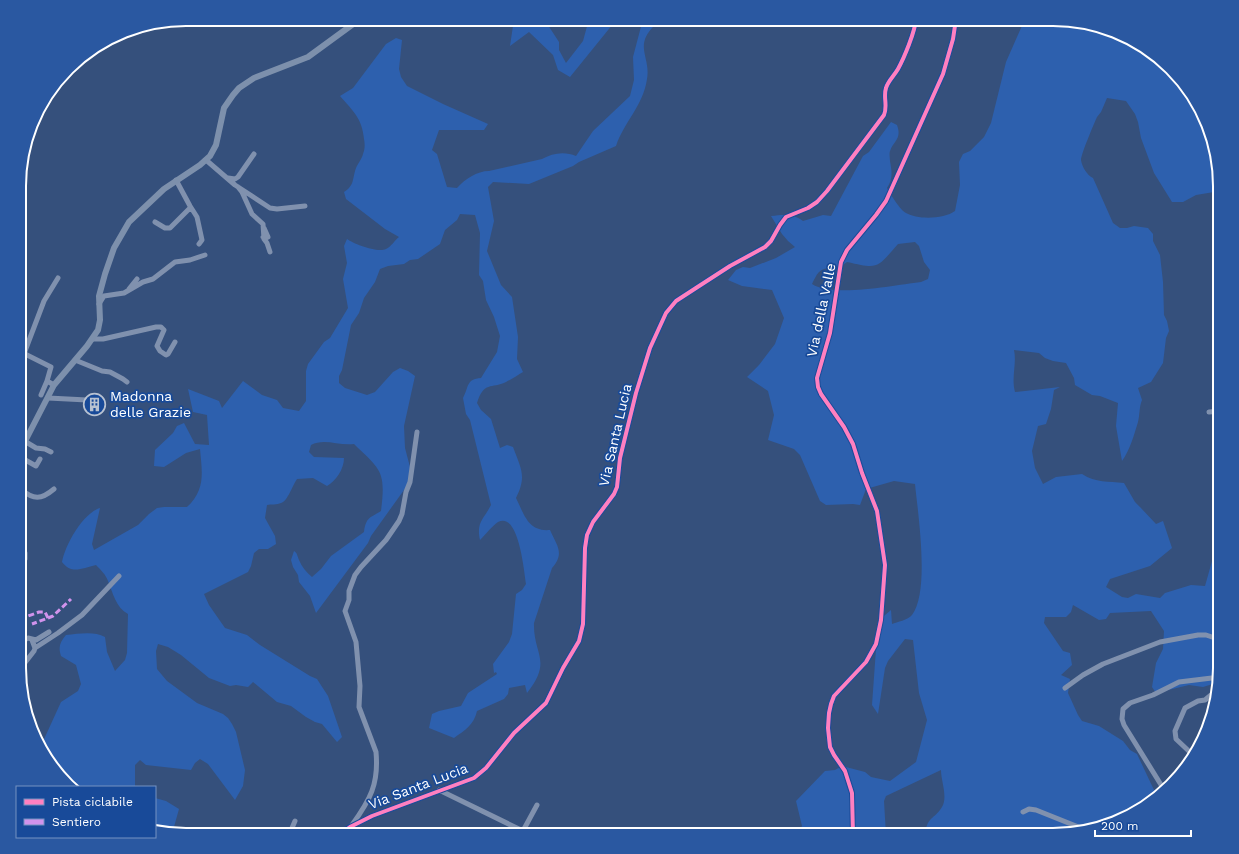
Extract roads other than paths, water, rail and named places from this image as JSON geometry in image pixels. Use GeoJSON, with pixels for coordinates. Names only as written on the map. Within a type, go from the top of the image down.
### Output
{"type":"FeatureCollection","features":[{"type":"Feature","properties":{"kind":"main road"},"geometry":{"type":"LineString","coordinates":[[26,442],[45,397],[92,339],[99,326],[100,292],[111,255],[124,230],[134,217],[158,194],[206,160],[215,148],[224,108],[239,88],[254,78],[308,57],[350,26]]}},
{"type":"Feature","properties":{"kind":"street","name":"Via Santa Lucia"},"geometry":{"type":"LineString","coordinates":[[350,827],[372,816],[403,806],[439,790],[476,777],[486,768],[514,733],[546,703],[563,668],[579,641],[584,620],[585,548],[587,535],[593,522],[614,494],[617,487],[620,458],[636,394],[650,348],[665,315],[676,302],[696,288],[730,266],[765,247],[771,241],[786,217],[814,204],[825,194],[884,115],[886,108],[884,96],[886,88],[899,66],[914,26]]}},
{"type":"Feature","properties":{"kind":"street","name":"Via della Valle"},"geometry":{"type":"LineString","coordinates":[[853,828],[853,802],[851,790],[844,768],[830,747],[828,732],[829,713],[834,696],[866,662],[876,644],[881,620],[885,565],[877,511],[874,502],[862,473],[850,437],[821,394],[818,387],[817,378],[830,333],[838,274],[842,259],[847,250],[876,216],[886,201],[943,74],[953,40],[955,26]]}},
{"type":"Feature","properties":{"kind":"street"},"geometry":{"type":"LineString","coordinates":[[226,177],[234,179],[238,178],[254,154]]}},
{"type":"Feature","properties":{"kind":"street"},"geometry":{"type":"LineString","coordinates":[[206,160],[242,192],[252,214],[264,227],[263,237],[270,252]]}},
{"type":"Feature","properties":{"kind":"street"},"geometry":{"type":"LineString","coordinates":[[176,180],[190,208],[198,218],[202,240],[199,244]]}},
{"type":"Feature","properties":{"kind":"street"},"geometry":{"type":"LineString","coordinates":[[235,185],[272,209],[305,206]]}},
{"type":"Feature","properties":{"kind":"street"},"geometry":{"type":"LineString","coordinates":[[155,222],[165,228],[170,228],[190,208]]}},
{"type":"Feature","properties":{"kind":"street"},"geometry":{"type":"LineString","coordinates":[[99,305],[104,296],[124,293],[142,283],[154,279],[175,262],[190,260],[205,255]]}},
{"type":"Feature","properties":{"kind":"street"},"geometry":{"type":"LineString","coordinates":[[26,346],[44,301],[58,278]]}},
{"type":"Feature","properties":{"kind":"street"},"geometry":{"type":"LineString","coordinates":[[124,293],[137,279]]}},
{"type":"Feature","properties":{"kind":"street"},"geometry":{"type":"LineString","coordinates":[[92,339],[103,339],[142,329],[159,327],[164,330],[157,346],[160,352],[168,355],[175,342]]}},
{"type":"Feature","properties":{"kind":"street"},"geometry":{"type":"LineString","coordinates":[[26,354],[51,367],[45,397],[87,400]]}},
{"type":"Feature","properties":{"kind":"street"},"geometry":{"type":"LineString","coordinates":[[75,360],[102,371],[110,372],[127,382]]}},
{"type":"Feature","properties":{"kind":"street"},"geometry":{"type":"LineString","coordinates":[[47,381],[54,385]]}},
{"type":"Feature","properties":{"kind":"street"},"geometry":{"type":"LineString","coordinates":[[1209,412],[1213,412]]}},
{"type":"Feature","properties":{"kind":"street"},"geometry":{"type":"LineString","coordinates":[[350,827],[365,807],[375,783],[376,752],[359,707],[360,686],[356,642],[345,611],[349,600],[351,583],[361,567],[386,540],[402,514],[406,492],[410,482],[417,432]]}},
{"type":"Feature","properties":{"kind":"street"},"geometry":{"type":"LineString","coordinates":[[26,442],[36,448],[45,449],[52,452]]}},
{"type":"Feature","properties":{"kind":"street"},"geometry":{"type":"LineString","coordinates":[[26,461],[37,467],[40,460]]}},
{"type":"Feature","properties":{"kind":"street"},"geometry":{"type":"LineString","coordinates":[[26,493],[31,496],[41,498],[54,489]]}},
{"type":"Feature","properties":{"kind":"street"},"geometry":{"type":"LineString","coordinates":[[26,662],[35,648],[82,615],[119,576]]}},
{"type":"Feature","properties":{"kind":"street"},"geometry":{"type":"LineString","coordinates":[[26,639],[28,638],[32,640],[39,639],[49,632]]}},
{"type":"Feature","properties":{"kind":"street"},"geometry":{"type":"LineString","coordinates":[[1065,688],[1099,666],[1160,642],[1198,635],[1206,635],[1213,637]]}},
{"type":"Feature","properties":{"kind":"street"},"geometry":{"type":"LineString","coordinates":[[32,640],[35,648]]}},
{"type":"Feature","properties":{"kind":"street"},"geometry":{"type":"LineString","coordinates":[[1161,785],[1124,725],[1122,718],[1123,709],[1130,703],[1153,695],[1179,682],[1213,678]]}},
{"type":"Feature","properties":{"kind":"street"},"geometry":{"type":"LineString","coordinates":[[1190,752],[1176,739],[1175,731],[1186,707],[1205,700],[1211,695]]}},
{"type":"Feature","properties":{"kind":"street"},"geometry":{"type":"LineString","coordinates":[[439,790],[517,828]]}},
{"type":"Feature","properties":{"kind":"street"},"geometry":{"type":"LineString","coordinates":[[525,828],[537,805]]}},
{"type":"Feature","properties":{"kind":"street"},"geometry":{"type":"LineString","coordinates":[[1023,812],[1029,809],[1036,810],[1077,826]]}},
{"type":"Feature","properties":{"kind":"street"},"geometry":{"type":"LineString","coordinates":[[292,828],[295,821]]}},
{"type":"Feature","properties":{"kind":"place","name":"Madonna delle Grazie"},"geometry":{"type":"Point","coordinates":[94,404]}}]}
